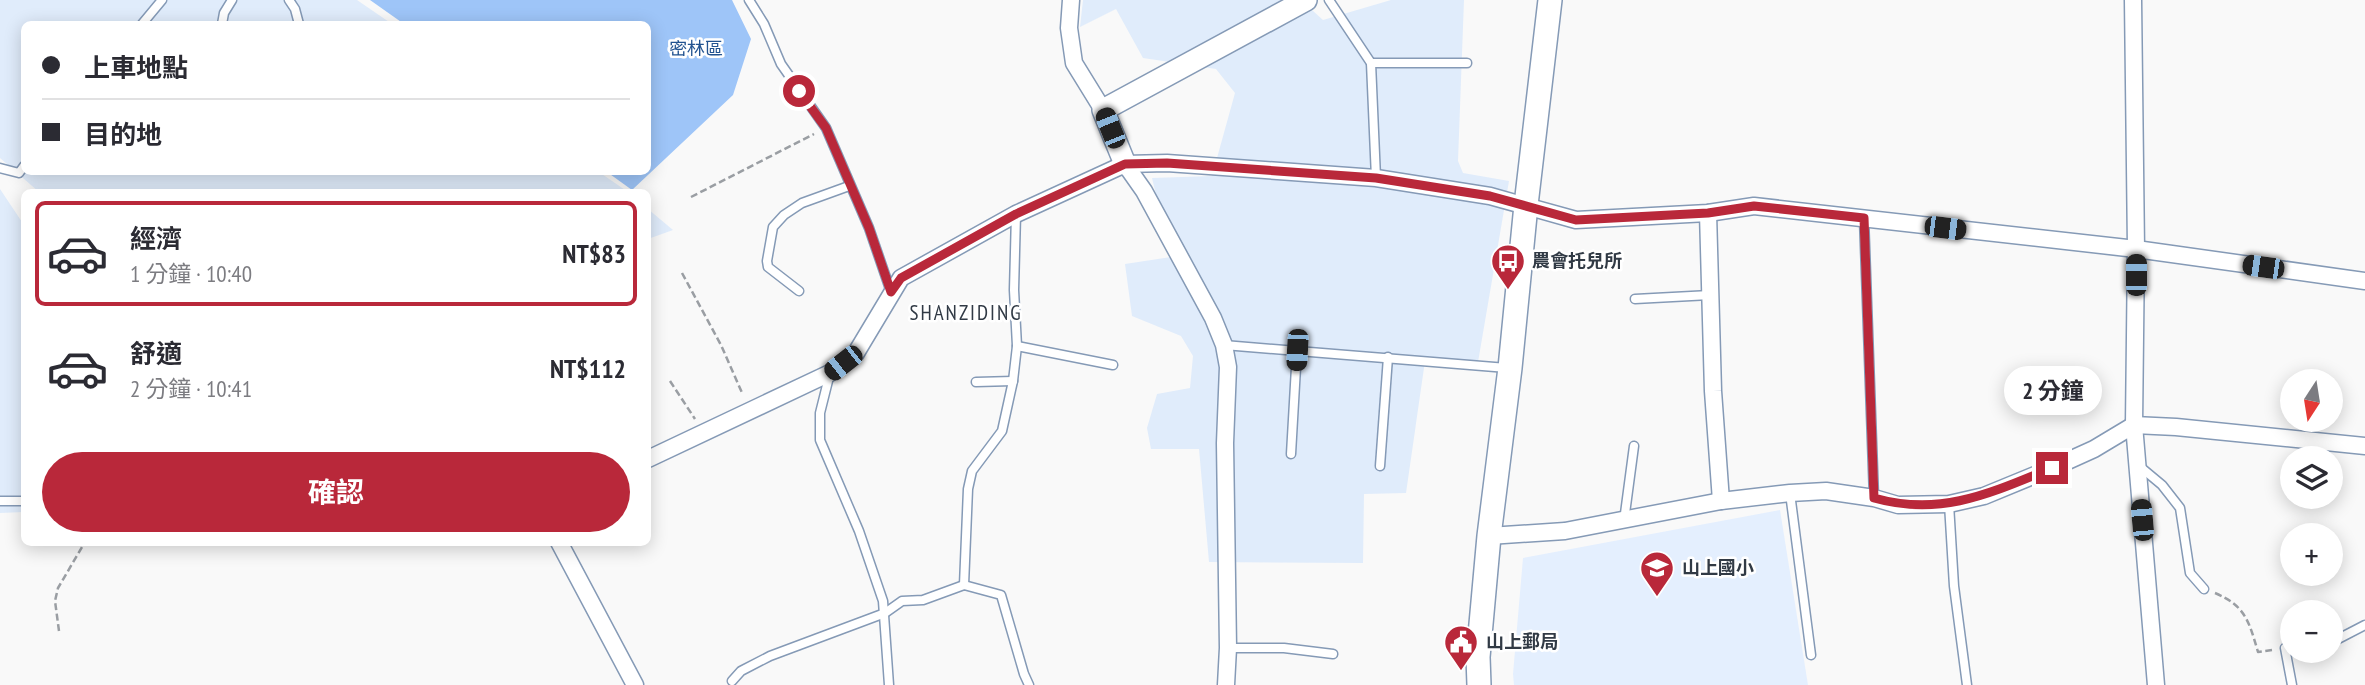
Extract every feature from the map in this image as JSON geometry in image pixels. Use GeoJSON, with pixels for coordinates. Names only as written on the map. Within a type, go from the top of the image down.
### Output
{"type":"FeatureCollection","features":[{"type":"Feature","properties":{"kind":"main road"},"geometry":{"type":"LineString","coordinates":[[1479,685],[1478,657],[1489,536],[1550,0]]}},
{"type":"Feature","properties":{"kind":"street"},"geometry":{"type":"LineString","coordinates":[[1071,0],[1069,28],[1074,63],[1102,110],[1125,164],[1144,191],[1213,318],[1224,345],[1228,367],[1225,443],[1228,648],[1226,685]]}},
{"type":"Feature","properties":{"kind":"street"},"geometry":{"type":"LineString","coordinates":[[1102,110],[1305,0]]}},
{"type":"Feature","properties":{"kind":"street"},"geometry":{"type":"LineString","coordinates":[[2133,0],[2136,249],[2134,425],[2156,685]]}},
{"type":"Feature","properties":{"kind":"street"},"geometry":{"type":"LineString","coordinates":[[651,457],[830,373],[856,353],[901,278],[1016,214],[1125,164],[1167,163],[1376,178],[1490,196],[1576,220],[1708,213],[1754,206],[2136,249],[2365,281]]}},
{"type":"Feature","properties":{"kind":"street"},"geometry":{"type":"LineString","coordinates":[[1708,213],[1713,391],[1721,501]]}},
{"type":"Feature","properties":{"kind":"street"},"geometry":{"type":"LineString","coordinates":[[1489,536],[1565,531],[1721,501],[1790,493],[1826,491],[1874,498],[1898,505],[1949,504],[1984,496],[2052,468],[2094,449],[2134,425],[2365,446]]}},
{"type":"Feature","properties":{"kind":"street"},"geometry":{"type":"LineString","coordinates":[[561,546],[635,685]]}},
{"type":"Feature","properties":{"kind":"lane"},"geometry":{"type":"LineString","coordinates":[[144,21],[162,0]]}},
{"type":"Feature","properties":{"kind":"lane"},"geometry":{"type":"LineString","coordinates":[[289,0],[298,21]]}},
{"type":"Feature","properties":{"kind":"lane"},"geometry":{"type":"LineString","coordinates":[[748,0],[764,24],[781,64],[826,128],[869,228],[891,292]]}},
{"type":"Feature","properties":{"kind":"lane"},"geometry":{"type":"LineString","coordinates":[[1329,0],[1371,63],[1376,178]]}},
{"type":"Feature","properties":{"kind":"lane"},"geometry":{"type":"LineString","coordinates":[[223,21],[227,1]]}},
{"type":"Feature","properties":{"kind":"lane"},"geometry":{"type":"LineString","coordinates":[[1371,63],[1467,63]]}},
{"type":"Feature","properties":{"kind":"lane"},"geometry":{"type":"LineString","coordinates":[[0,168],[19,173],[21,170]]}},
{"type":"Feature","properties":{"kind":"lane"},"geometry":{"type":"LineString","coordinates":[[799,291],[768,267],[774,227],[784,215],[802,203],[849,186]]}},
{"type":"Feature","properties":{"kind":"lane"},"geometry":{"type":"LineString","coordinates":[[964,585],[968,489],[972,471],[1002,431],[1013,382],[1017,346],[1014,290],[1016,214]]}},
{"type":"Feature","properties":{"kind":"lane"},"geometry":{"type":"LineString","coordinates":[[1864,218],[1874,498]]}},
{"type":"Feature","properties":{"kind":"lane"},"geometry":{"type":"LineString","coordinates":[[1635,299],[1710,295]]}},
{"type":"Feature","properties":{"kind":"lane"},"geometry":{"type":"LineString","coordinates":[[1224,345],[1510,368]]}},
{"type":"Feature","properties":{"kind":"lane"},"geometry":{"type":"LineString","coordinates":[[1017,346],[1113,365]]}},
{"type":"Feature","properties":{"kind":"lane"},"geometry":{"type":"LineString","coordinates":[[1291,454],[1297,350]]}},
{"type":"Feature","properties":{"kind":"lane"},"geometry":{"type":"LineString","coordinates":[[1380,466],[1388,358]]}},
{"type":"Feature","properties":{"kind":"lane"},"geometry":{"type":"LineString","coordinates":[[830,373],[820,413],[820,440],[859,531],[885,613],[889,685]]}},
{"type":"Feature","properties":{"kind":"lane"},"geometry":{"type":"LineString","coordinates":[[976,382],[1013,382]]}},
{"type":"Feature","properties":{"kind":"lane"},"geometry":{"type":"LineString","coordinates":[[1624,521],[1634,446]]}},
{"type":"Feature","properties":{"kind":"lane"},"geometry":{"type":"LineString","coordinates":[[2137,465],[2162,485],[2180,508],[2190,573],[2204,589]]}},
{"type":"Feature","properties":{"kind":"lane"},"geometry":{"type":"LineString","coordinates":[[1790,493],[1811,655]]}},
{"type":"Feature","properties":{"kind":"lane"},"geometry":{"type":"LineString","coordinates":[[0,501],[21,501]]}},
{"type":"Feature","properties":{"kind":"lane"},"geometry":{"type":"LineString","coordinates":[[1949,504],[1954,586],[1968,685]]}},
{"type":"Feature","properties":{"kind":"lane"},"geometry":{"type":"LineString","coordinates":[[733,681],[741,671],[770,656],[885,613],[902,601],[923,600],[964,585],[1001,595],[1029,685]]}},
{"type":"Feature","properties":{"kind":"lane"},"geometry":{"type":"LineString","coordinates":[[2343,636],[2365,625]]}},
{"type":"Feature","properties":{"kind":"lane"},"geometry":{"type":"LineString","coordinates":[[1228,648],[1284,648],[1333,654]]}},
{"type":"Feature","properties":{"kind":"lane"},"geometry":{"type":"LineString","coordinates":[[2290,663],[2292,685]]}},
{"type":"Feature","properties":{"kind":"path"},"geometry":{"type":"LineString","coordinates":[[691,197],[826,128]]}},
{"type":"Feature","properties":{"kind":"path"},"geometry":{"type":"LineString","coordinates":[[682,273],[721,345],[750,409]]}},
{"type":"Feature","properties":{"kind":"path"},"geometry":{"type":"LineString","coordinates":[[670,381],[703,431]]}},
{"type":"Feature","properties":{"kind":"path"},"geometry":{"type":"LineString","coordinates":[[59,631],[55,601],[58,588],[83,546]]}},
{"type":"Feature","properties":{"kind":"path"},"geometry":{"type":"LineString","coordinates":[[2204,589],[2232,600],[2249,621],[2258,652],[2280,648]]}},
{"type":"Feature","properties":{"kind":"shaded area"},"geometry":{"type":"Polygon","coordinates":[[[0,0],[357,0],[388,21],[21,21],[21,175],[603,175],[624,189],[36,189],[0,158],[0,0]]]}},
{"type":"Feature","properties":{"kind":"shaded area"},"geometry":{"type":"Polygon","coordinates":[[[1083,0],[1301,0],[1323,20],[1391,0],[1464,0],[1458,161],[1463,173],[1509,181],[1477,368],[1425,361],[1406,493],[1364,494],[1363,563],[1209,562],[1199,449],[1151,449],[1147,428],[1157,394],[1190,388],[1193,356],[1181,336],[1132,316],[1125,264],[1171,257],[1152,178],[1212,176],[1235,93],[1216,69],[1143,58],[1116,9],[1080,27],[1083,0]]]}},
{"type":"Feature","properties":{"kind":"shaded area"},"geometry":{"type":"Polygon","coordinates":[[[0,189],[21,220],[21,512],[0,513],[0,189]]]}},
{"type":"Feature","properties":{"kind":"shaded area"},"geometry":{"type":"Polygon","coordinates":[[[651,212],[673,230],[651,238],[651,212]]]}},
{"type":"Feature","properties":{"kind":"shaded area","name":"山上國小"},"geometry":{"type":"Polygon","coordinates":[[[1780,510],[1808,685],[1514,685],[1523,558],[1780,510]]]}},
{"type":"Feature","properties":{"kind":"green space","name":"密林區"},"geometry":{"type":"Polygon","coordinates":[[[370,0],[732,0],[751,39],[733,95],[651,172],[651,21],[400,21],[370,0]]]}},
{"type":"Feature","properties":{"kind":"green space","name":"密林區"},"geometry":{"type":"Polygon","coordinates":[[[611,175],[648,175],[631,189],[611,175]]]}},
{"type":"Feature","properties":{"kind":"place","name":"農會托兒所"},"geometry":{"type":"Point","coordinates":[1508,291]}},
{"type":"Feature","properties":{"kind":"place","name":"山上國小"},"geometry":{"type":"Point","coordinates":[1657,598]}},
{"type":"Feature","properties":{"kind":"place","name":"山上郵局"},"geometry":{"type":"Point","coordinates":[1461,672]}},
{"type":"Feature","properties":{"kind":"district","name":"SHANZIDING"},"geometry":{"type":"Point","coordinates":[966,313]}},
{"type":"Feature","properties":{"kind":"route"},"geometry":{"type":"LineString","coordinates":[[799,91],[826,128],[869,228],[891,292],[901,278],[1016,214],[1125,164],[1167,163],[1376,178],[1490,196],[1576,220],[1708,213],[1754,206],[1864,218],[1874,498],[1898,505],[1949,504],[1984,496],[2052,468]]}}]}
